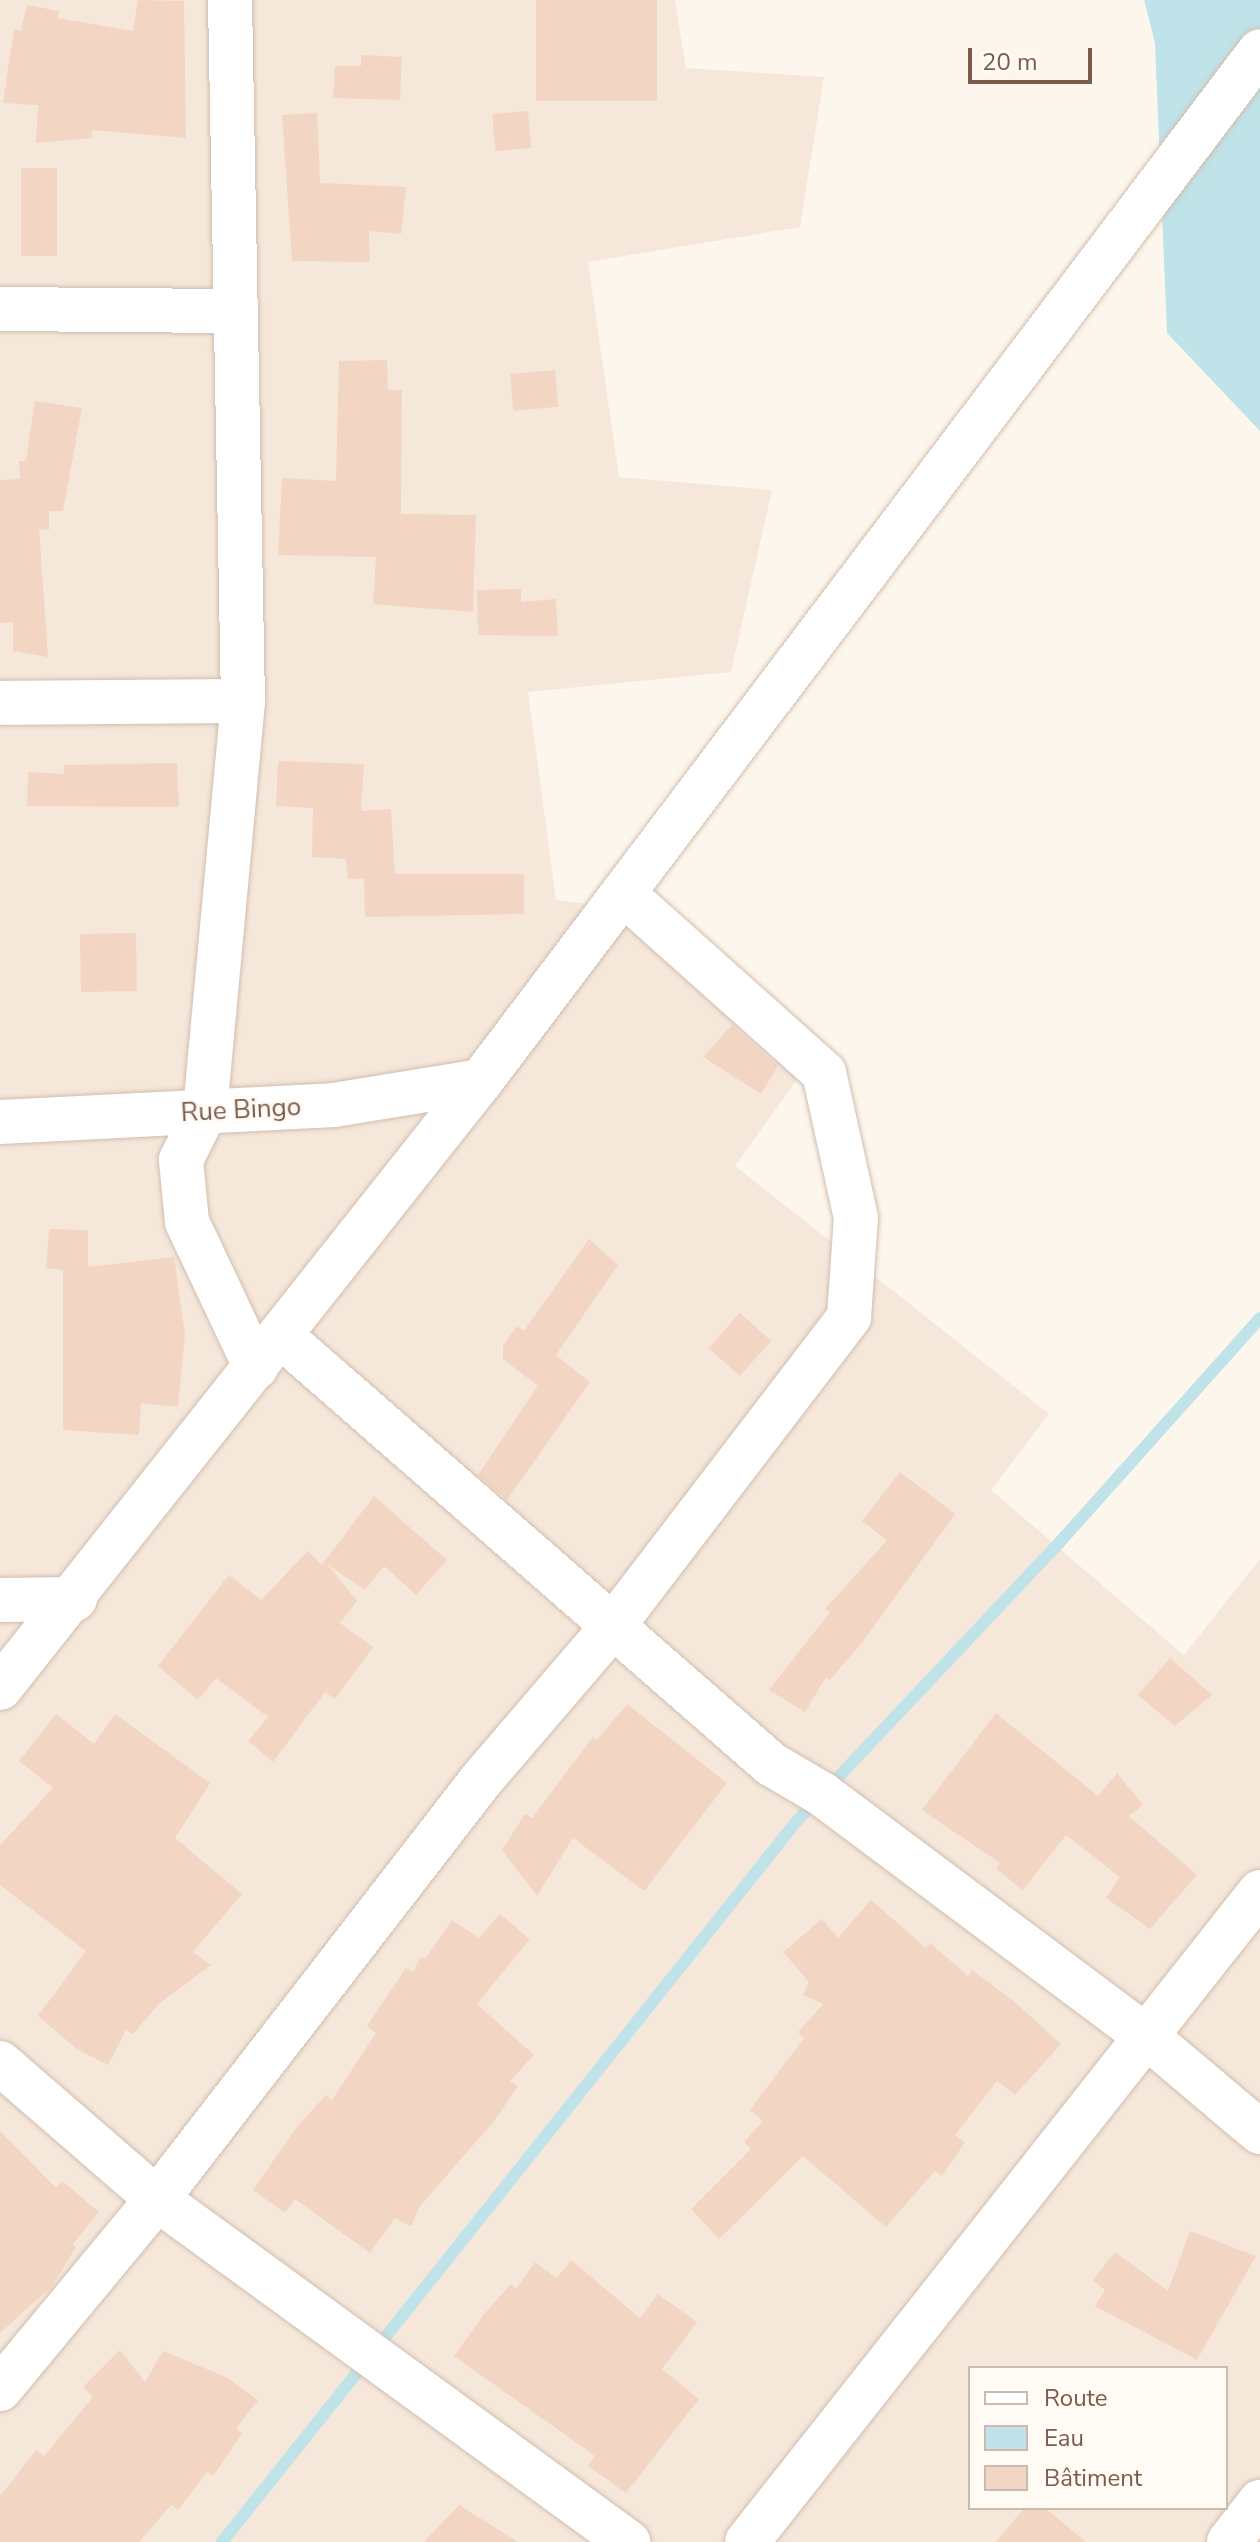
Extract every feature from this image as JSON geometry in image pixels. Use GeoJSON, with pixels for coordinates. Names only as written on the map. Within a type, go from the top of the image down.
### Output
{"type":"FeatureCollection","features":[{"type":"Feature","properties":{"kind":"street"},"geometry":{"type":"LineString","coordinates":[[230,0],[243,701],[205,1112],[181,1160],[187,1222],[268,1352],[613,1626],[771,1764],[822,1794],[1146,2036],[1260,2132]]}},
{"type":"Feature","properties":{"kind":"street"},"geometry":{"type":"LineString","coordinates":[[0,1688],[75,1599],[481,1081],[1260,51]]}},
{"type":"Feature","properties":{"kind":"street"},"geometry":{"type":"LineString","coordinates":[[0,309],[236,311]]}},
{"type":"Feature","properties":{"kind":"street"},"geometry":{"type":"LineString","coordinates":[[0,703],[243,701]]}},
{"type":"Feature","properties":{"kind":"street"},"geometry":{"type":"LineString","coordinates":[[0,2389],[157,2199],[482,1779],[613,1626],[849,1317],[856,1218],[824,1073],[623,893]]}},
{"type":"Feature","properties":{"kind":"street","name":"Rue Bingo"},"geometry":{"type":"LineString","coordinates":[[0,1122],[334,1105],[481,1081]]}},
{"type":"Feature","properties":{"kind":"street"},"geometry":{"type":"LineString","coordinates":[[0,1600],[75,1599]]}},
{"type":"Feature","properties":{"kind":"street"},"geometry":{"type":"LineString","coordinates":[[747,2542],[1260,1892]]}},
{"type":"Feature","properties":{"kind":"street"},"geometry":{"type":"LineString","coordinates":[[0,2063],[157,2199],[628,2542]]}},
{"type":"Feature","properties":{"kind":"street"},"geometry":{"type":"LineString","coordinates":[[1229,2542],[1260,2502]]}},
{"type":"Feature","properties":{"kind":"shaded area"},"geometry":{"type":"Polygon","coordinates":[[[0,0],[675,0],[686,68],[824,77],[800,227],[588,262],[619,477],[772,490],[731,672],[528,692],[556,900],[671,915],[814,1056],[735,1166],[1049,1414],[991,1490],[1184,1655],[1260,1559],[1260,2542],[0,2542],[0,0]]]}},
{"type":"Feature","properties":{"kind":"water"},"geometry":{"type":"Polygon","coordinates":[[[1144,0],[1260,0],[1260,431],[1167,333],[1155,43],[1144,0]]]}},
{"type":"Feature","properties":{"kind":"building"},"geometry":{"type":"Polygon","coordinates":[[[138,0],[184,1],[186,138],[92,130],[92,138],[36,143],[38,105],[3,103],[14,29],[21,31],[27,5],[59,11],[58,18],[133,31],[138,0]]]}},
{"type":"Feature","properties":{"kind":"building"},"geometry":{"type":"Polygon","coordinates":[[[536,0],[657,0],[657,101],[536,101],[536,0]]]}},
{"type":"Feature","properties":{"kind":"building"},"geometry":{"type":"Polygon","coordinates":[[[361,55],[402,57],[400,100],[333,98],[335,66],[361,66],[361,55]]]}},
{"type":"Feature","properties":{"kind":"building"},"geometry":{"type":"Polygon","coordinates":[[[528,111],[531,148],[495,151],[492,114],[528,111]]]}},
{"type":"Feature","properties":{"kind":"building"},"geometry":{"type":"Polygon","coordinates":[[[317,113],[320,183],[406,187],[401,234],[369,231],[370,262],[292,261],[282,115],[317,113]]]}},
{"type":"Feature","properties":{"kind":"building"},"geometry":{"type":"Polygon","coordinates":[[[21,168],[57,168],[57,256],[21,256],[21,168]]]}},
{"type":"Feature","properties":{"kind":"building"},"geometry":{"type":"Polygon","coordinates":[[[387,360],[388,390],[402,390],[401,514],[476,515],[473,612],[373,604],[376,557],[278,555],[282,478],[336,481],[339,361],[387,360]]]}},
{"type":"Feature","properties":{"kind":"building"},"geometry":{"type":"Polygon","coordinates":[[[555,370],[558,407],[513,411],[510,374],[555,370]]]}},
{"type":"Feature","properties":{"kind":"building"},"geometry":{"type":"Polygon","coordinates":[[[35,401],[82,408],[63,511],[49,511],[49,530],[39,529],[48,657],[13,651],[13,622],[0,623],[0,480],[20,479],[19,461],[26,461],[35,401]]]}},
{"type":"Feature","properties":{"kind":"building"},"geometry":{"type":"Polygon","coordinates":[[[521,589],[521,602],[556,599],[558,636],[478,635],[477,590],[521,589]]]}},
{"type":"Feature","properties":{"kind":"building"},"geometry":{"type":"Polygon","coordinates":[[[278,761],[364,764],[361,811],[391,809],[395,874],[524,874],[524,914],[365,917],[364,879],[348,879],[346,859],[312,857],[313,808],[276,806],[278,761]]]}},
{"type":"Feature","properties":{"kind":"building"},"geometry":{"type":"Polygon","coordinates":[[[177,763],[179,807],[27,806],[28,772],[64,774],[64,765],[177,763]]]}},
{"type":"Feature","properties":{"kind":"building"},"geometry":{"type":"Polygon","coordinates":[[[136,933],[137,991],[81,992],[80,934],[136,933]]]}},
{"type":"Feature","properties":{"kind":"building"},"geometry":{"type":"Polygon","coordinates":[[[732,1025],[778,1066],[761,1094],[703,1057],[732,1025]]]}},
{"type":"Feature","properties":{"kind":"building"},"geometry":{"type":"Polygon","coordinates":[[[49,1229],[88,1230],[88,1267],[174,1257],[185,1334],[178,1407],[141,1403],[139,1435],[63,1430],[63,1270],[46,1268],[49,1229]]]}},
{"type":"Feature","properties":{"kind":"building"},"geometry":{"type":"Polygon","coordinates":[[[589,1239],[618,1265],[556,1355],[590,1382],[507,1500],[478,1475],[538,1386],[503,1359],[503,1346],[517,1326],[524,1331],[589,1239]]]}},
{"type":"Feature","properties":{"kind":"building"},"geometry":{"type":"Polygon","coordinates":[[[740,1313],[771,1341],[740,1376],[709,1348],[740,1313]]]}},
{"type":"Feature","properties":{"kind":"building"},"geometry":{"type":"Polygon","coordinates":[[[900,1472],[955,1514],[864,1640],[830,1680],[826,1677],[805,1712],[769,1690],[830,1612],[825,1609],[887,1540],[862,1521],[900,1472]]]}},
{"type":"Feature","properties":{"kind":"building"},"geometry":{"type":"Polygon","coordinates":[[[374,1496],[447,1560],[416,1595],[384,1566],[365,1590],[327,1564],[357,1601],[340,1623],[373,1647],[335,1699],[325,1692],[273,1762],[248,1741],[268,1717],[216,1678],[198,1700],[158,1666],[229,1575],[261,1600],[308,1551],[322,1565],[374,1496]]]}},
{"type":"Feature","properties":{"kind":"building"},"geometry":{"type":"Polygon","coordinates":[[[1170,1658],[1212,1695],[1175,1726],[1138,1695],[1170,1658]]]}},
{"type":"Feature","properties":{"kind":"building"},"geometry":{"type":"Polygon","coordinates":[[[627,1704],[727,1783],[644,1891],[573,1838],[537,1896],[502,1850],[525,1814],[532,1818],[593,1737],[597,1740],[627,1704]]]}},
{"type":"Feature","properties":{"kind":"building"},"geometry":{"type":"Polygon","coordinates":[[[996,1713],[1098,1796],[1117,1773],[1143,1805],[1129,1816],[1197,1875],[1150,1929],[1106,1898],[1120,1877],[1066,1835],[1023,1890],[996,1869],[1000,1863],[922,1810],[996,1713]]]}},
{"type":"Feature","properties":{"kind":"building"},"geometry":{"type":"Polygon","coordinates":[[[56,1714],[94,1744],[115,1714],[210,1783],[175,1838],[242,1894],[193,1952],[211,1965],[160,2003],[133,2034],[126,2030],[108,2065],[77,2049],[38,2016],[86,1951],[0,1885],[0,1845],[53,1788],[19,1761],[56,1714]]]}},
{"type":"Feature","properties":{"kind":"building"},"geometry":{"type":"Polygon","coordinates":[[[871,1900],[926,1948],[930,1943],[968,1976],[972,1970],[1015,2002],[1061,2044],[1015,2095],[997,2081],[955,2135],[965,2142],[942,2176],[935,2171],[886,2227],[803,2156],[719,2239],[691,2209],[751,2149],[744,2142],[763,2121],[750,2110],[804,2038],[798,2032],[823,2004],[803,1995],[809,1982],[783,1952],[822,1919],[838,1938],[871,1900]]]}},
{"type":"Feature","properties":{"kind":"building"},"geometry":{"type":"Polygon","coordinates":[[[500,1914],[530,1939],[477,2004],[534,2055],[510,2081],[518,2086],[495,2120],[420,2206],[411,2226],[395,2218],[370,2253],[295,2199],[285,2213],[253,2190],[296,2128],[326,2095],[332,2100],[376,2033],[367,2026],[406,1968],[413,1972],[421,1957],[425,1959],[452,1920],[479,1938],[500,1914]]]}},
{"type":"Feature","properties":{"kind":"building"},"geometry":{"type":"Polygon","coordinates":[[[0,2131],[56,2188],[62,2181],[99,2212],[73,2244],[76,2247],[52,2286],[0,2333],[0,2131]]]}},
{"type":"Feature","properties":{"kind":"building"},"geometry":{"type":"Polygon","coordinates":[[[1190,2231],[1256,2256],[1197,2360],[1095,2306],[1105,2290],[1093,2280],[1115,2252],[1168,2291],[1190,2231]]]}},
{"type":"Feature","properties":{"kind":"building"},"geometry":{"type":"Polygon","coordinates":[[[571,2260],[640,2318],[658,2294],[697,2322],[662,2369],[699,2399],[626,2493],[588,2466],[595,2456],[454,2356],[484,2314],[511,2284],[516,2289],[535,2262],[557,2278],[571,2260]]]}},
{"type":"Feature","properties":{"kind":"building"},"geometry":{"type":"Polygon","coordinates":[[[120,2350],[145,2382],[163,2351],[226,2377],[258,2400],[236,2429],[242,2434],[213,2476],[207,2472],[178,2510],[171,2505],[139,2542],[0,2542],[0,2496],[36,2450],[44,2456],[93,2397],[83,2387],[120,2350]]]}},
{"type":"Feature","properties":{"kind":"building"},"geometry":{"type":"Polygon","coordinates":[[[459,2505],[518,2542],[424,2542],[459,2505]]]}},
{"type":"Feature","properties":{"kind":"building"},"geometry":{"type":"Polygon","coordinates":[[[1022,2510],[1047,2510],[1086,2542],[996,2542],[1022,2510]]]}},
{"type":"Feature","properties":{"kind":"waterway"},"geometry":{"type":"LineString","coordinates":[[222,2542],[796,1822],[1059,1543],[1260,1318]]}}]}
